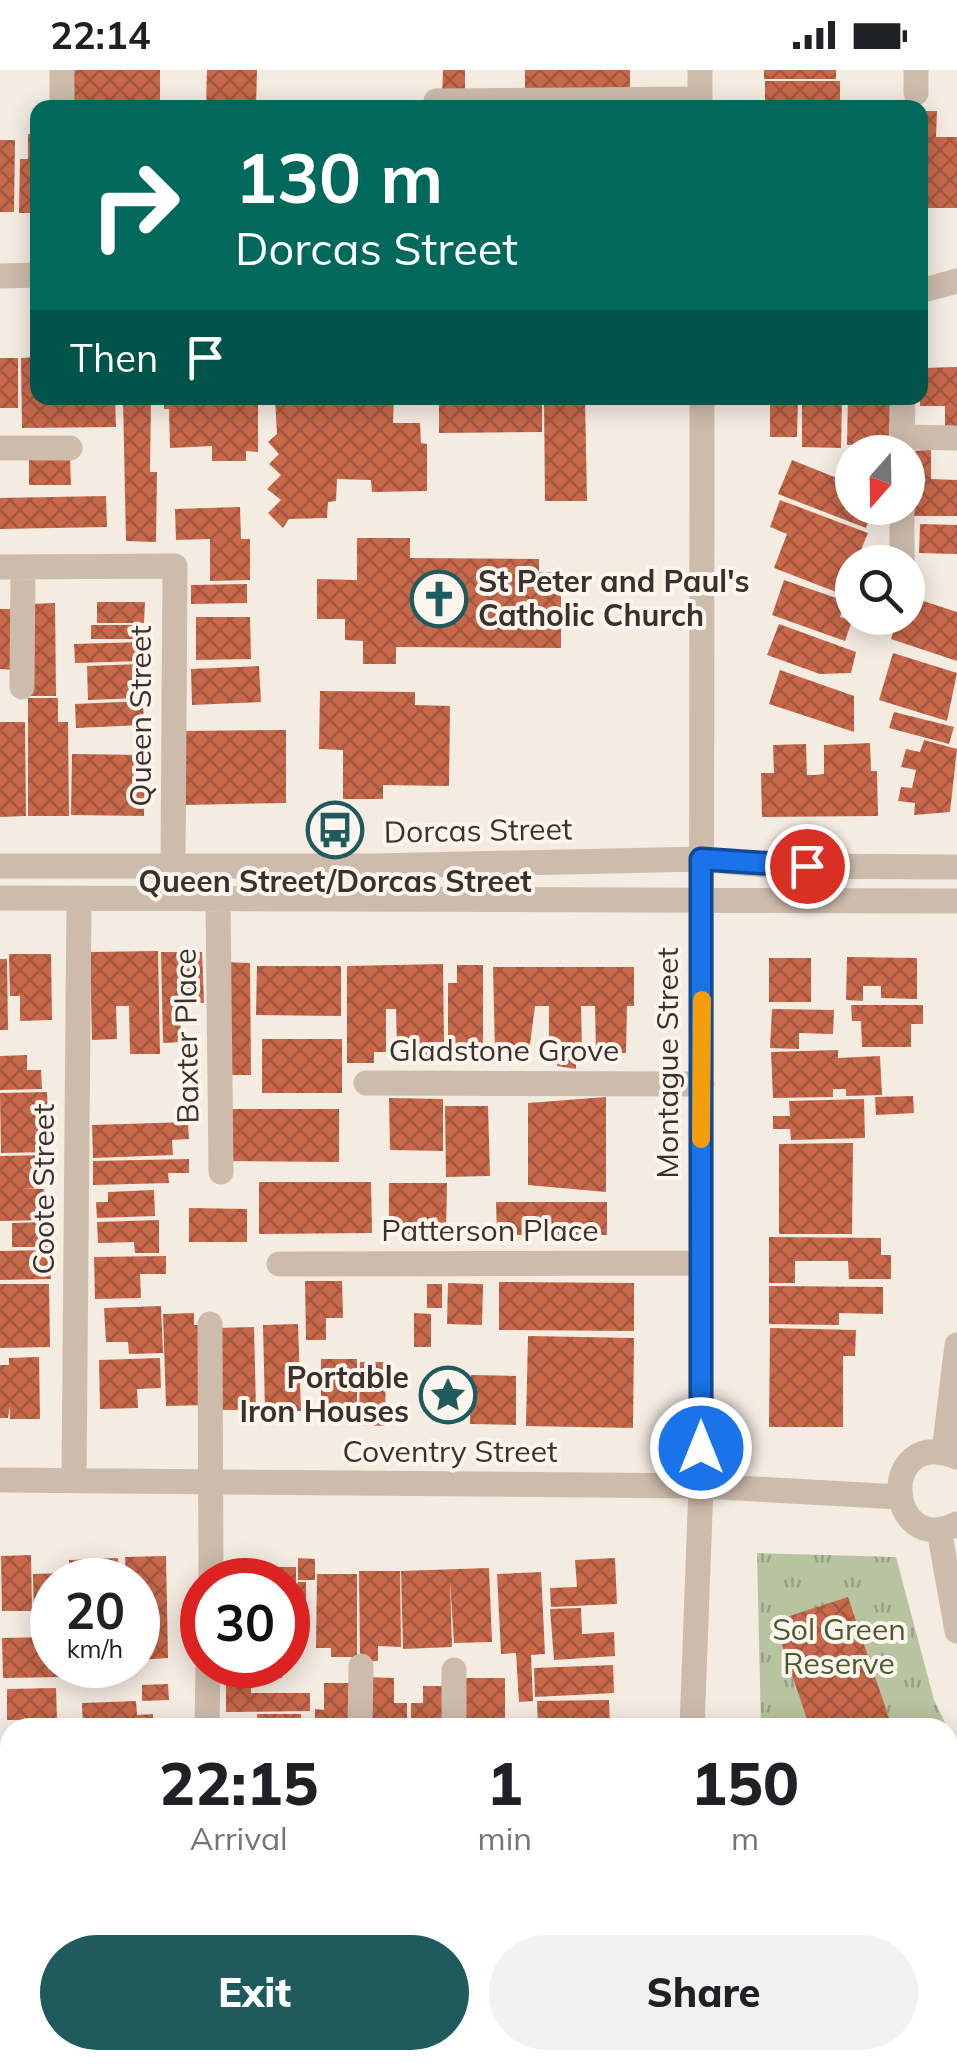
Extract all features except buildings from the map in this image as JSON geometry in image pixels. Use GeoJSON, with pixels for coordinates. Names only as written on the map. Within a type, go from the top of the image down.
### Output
{"type":"FeatureCollection","features":[{"type":"Feature","properties":{"kind":"street"},"geometry":{"type":"LineString","coordinates":[[62,70],[62,100]]}},
{"type":"Feature","properties":{"kind":"street"},"geometry":{"type":"LineString","coordinates":[[700,70],[700,100]]}},
{"type":"Feature","properties":{"kind":"street"},"geometry":{"type":"LineString","coordinates":[[0,276],[30,275]]}},
{"type":"Feature","properties":{"kind":"street"},"geometry":{"type":"LineString","coordinates":[[928,288],[957,281]]}},
{"type":"Feature","properties":{"kind":"street","name":"Montague Street"},"geometry":{"type":"LineString","coordinates":[[692,1718],[701,1486],[702,405]]}},
{"type":"Feature","properties":{"kind":"street"},"geometry":{"type":"LineString","coordinates":[[902,435],[903,405]]}},
{"type":"Feature","properties":{"kind":"street"},"geometry":{"type":"LineString","coordinates":[[925,442],[957,438]]}},
{"type":"Feature","properties":{"kind":"street"},"geometry":{"type":"LineString","coordinates":[[0,448],[70,448]]}},
{"type":"Feature","properties":{"kind":"street","name":"Queen Street"},"geometry":{"type":"LineString","coordinates":[[12,568],[174,566],[173,867]]}},
{"type":"Feature","properties":{"kind":"street"},"geometry":{"type":"LineString","coordinates":[[12,568],[22,687]]}},
{"type":"Feature","properties":{"kind":"street","name":"Dorcas Street"},"geometry":{"type":"LineString","coordinates":[[0,866],[701,859],[774,866],[957,867]]}},
{"type":"Feature","properties":{"kind":"street"},"geometry":{"type":"LineString","coordinates":[[0,898],[957,900]]}},
{"type":"Feature","properties":{"kind":"street","name":"Coote Street"},"geometry":{"type":"LineString","coordinates":[[74,1480],[79,898]]}},
{"type":"Feature","properties":{"kind":"street","name":"Baxter Place"},"geometry":{"type":"LineString","coordinates":[[218,899],[220,1172]]}},
{"type":"Feature","properties":{"kind":"street","name":"Gladstone Grove"},"geometry":{"type":"LineString","coordinates":[[366,1083],[702,1084]]}},
{"type":"Feature","properties":{"kind":"street","name":"Patterson Place"},"geometry":{"type":"LineString","coordinates":[[280,1264],[700,1262]]}},
{"type":"Feature","properties":{"kind":"street"},"geometry":{"type":"LineString","coordinates":[[210,1324],[211,1558]]}},
{"type":"Feature","properties":{"kind":"street"},"geometry":{"type":"LineString","coordinates":[[957,1345],[950,1455],[920,1456],[910,1463],[898,1484],[908,1517],[948,1527],[957,1631]]}},
{"type":"Feature","properties":{"kind":"street","name":"Coventry Street"},"geometry":{"type":"LineString","coordinates":[[0,1480],[701,1486],[899,1497]]}},
{"type":"Feature","properties":{"kind":"street"},"geometry":{"type":"LineString","coordinates":[[360,1718],[362,1666]]}},
{"type":"Feature","properties":{"kind":"street"},"geometry":{"type":"LineString","coordinates":[[454,1670],[454,1718]]}},
{"type":"Feature","properties":{"kind":"street"},"geometry":{"type":"LineString","coordinates":[[207,1718],[208,1688]]}},
{"type":"Feature","properties":{"kind":"green space","name":"Sol Green Reserve"},"geometry":{"type":"Polygon","coordinates":[[[757,1553],[896,1557],[934,1700],[943,1718],[761,1718],[757,1553]]]}},
{"type":"Feature","properties":{"kind":"slow traffic"},"geometry":{"type":"LineString","coordinates":[[701,1139],[702,1000]]}},
{"type":"Feature","properties":{"kind":"place","name":"St Peter and Paul's Catholic Church"},"geometry":{"type":"Point","coordinates":[439,599]}},
{"type":"Feature","properties":{"kind":"place","name":"Queen Street/Dorcas Street"},"geometry":{"type":"Point","coordinates":[335,830]}},
{"type":"Feature","properties":{"kind":"place","name":"Portable Iron Houses"},"geometry":{"type":"Point","coordinates":[448,1395]}},
{"type":"Feature","properties":{"kind":"route"},"geometry":{"type":"LineString","coordinates":[[701,1448],[701,859],[807,866]]}}]}
